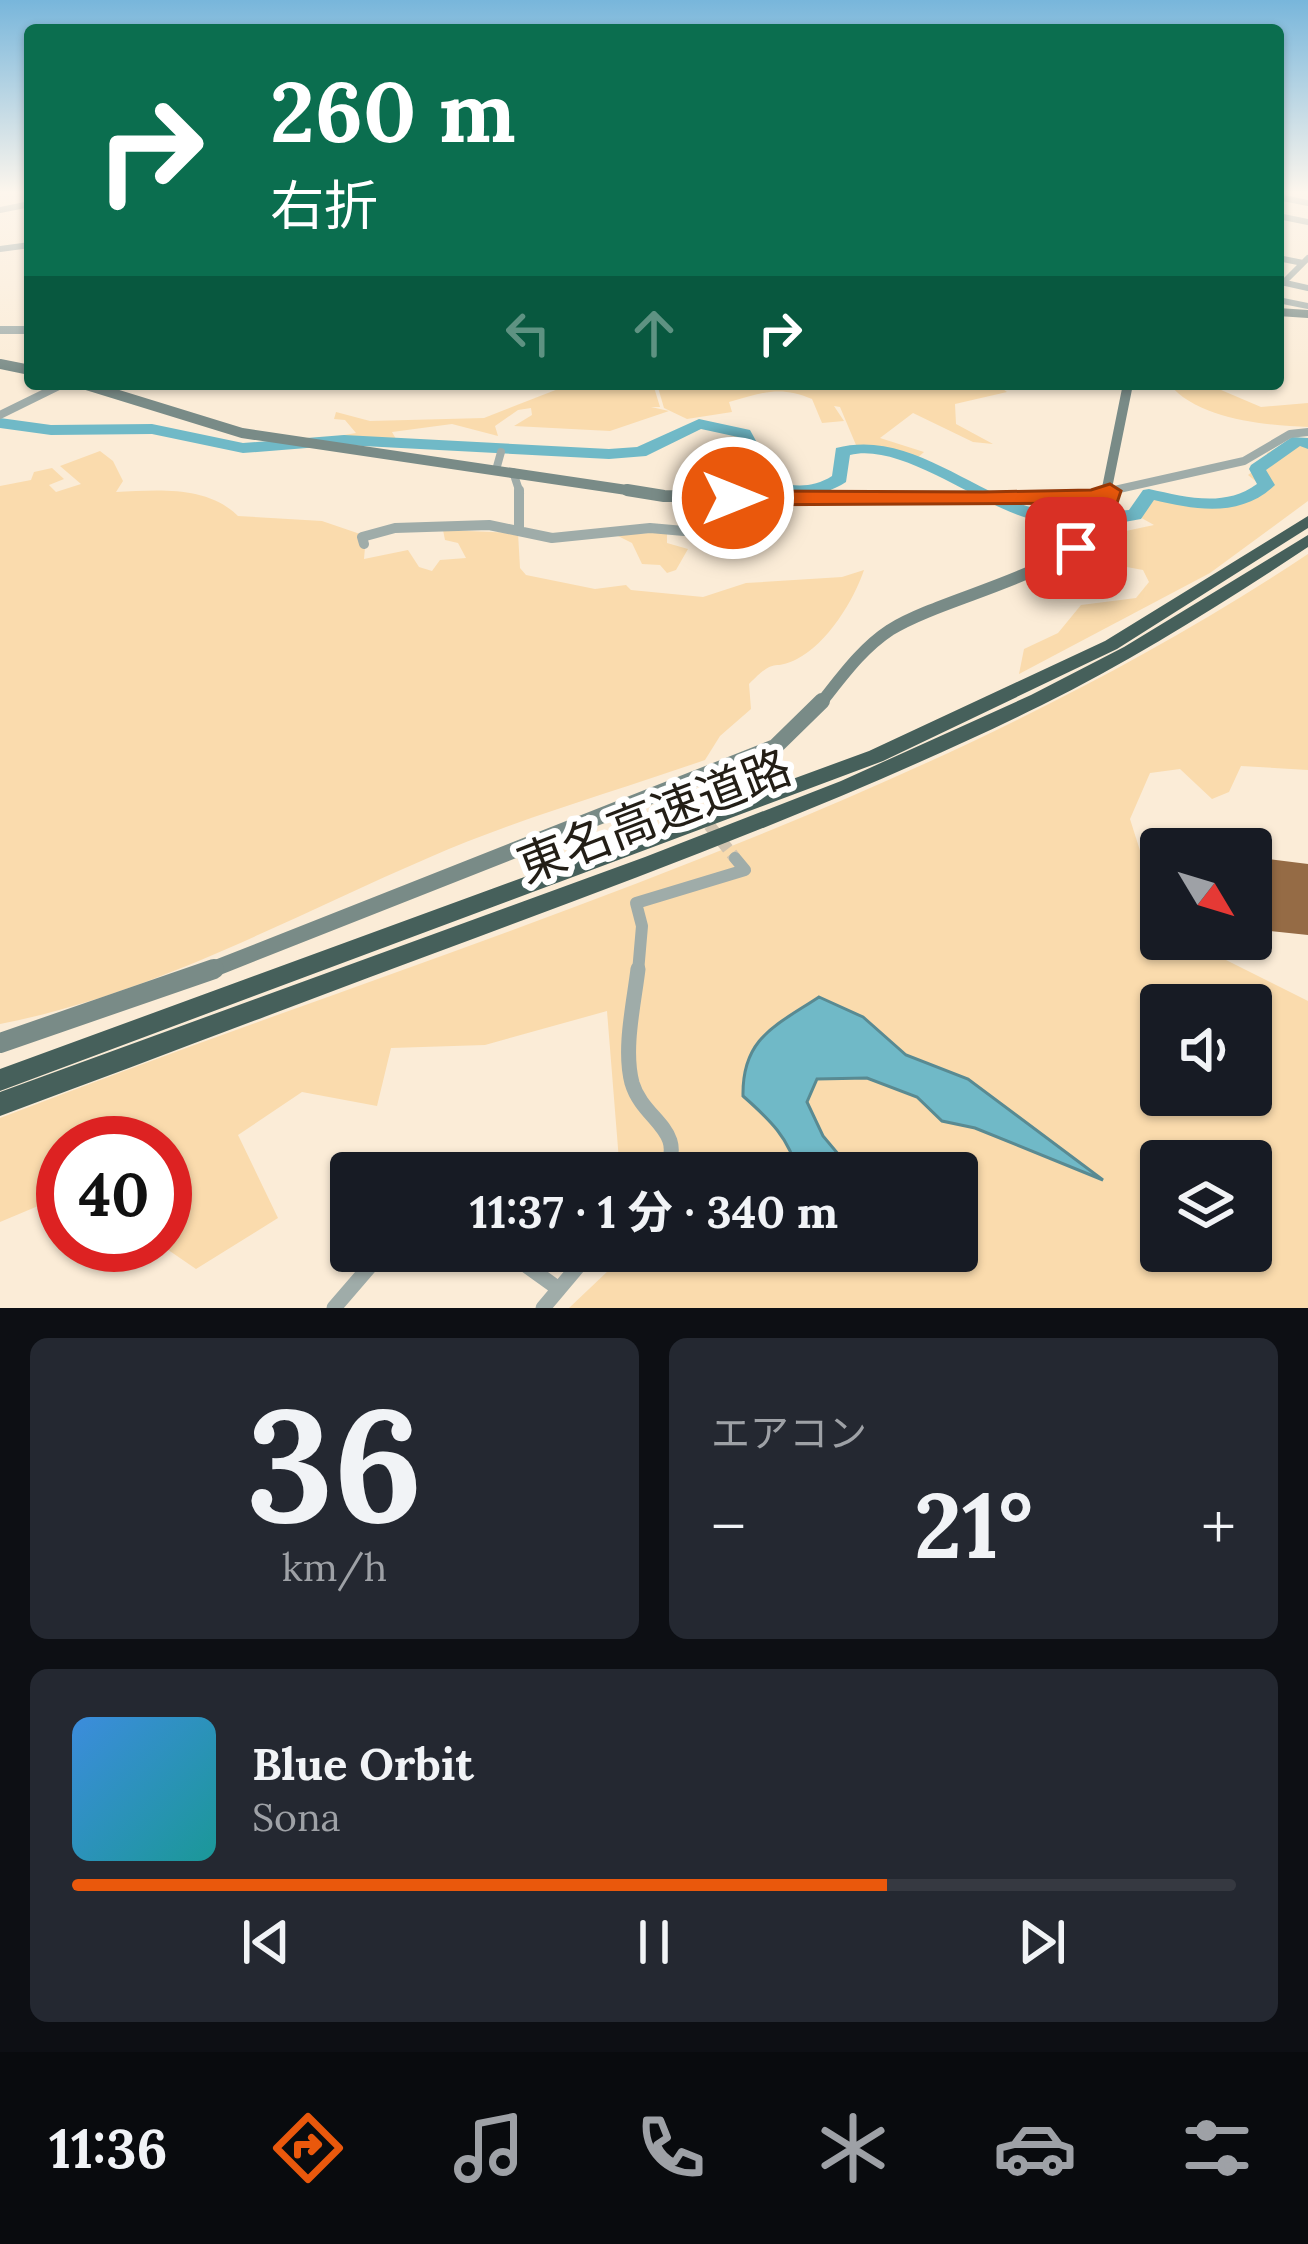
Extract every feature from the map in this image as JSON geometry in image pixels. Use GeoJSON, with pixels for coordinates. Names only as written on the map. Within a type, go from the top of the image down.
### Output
{"type":"FeatureCollection","features":[{"type":"Feature","properties":{"kind":"highway","name":"東名高速道路"},"geometry":{"type":"LineString","coordinates":[[0,1080],[876,756],[1111,645],[1308,521]]}},
{"type":"Feature","properties":{"kind":"highway","name":"東名高速道路"},"geometry":{"type":"LineString","coordinates":[[0,1104],[753,825],[890,769],[1127,655],[1308,540]]}},
{"type":"Feature","properties":{"kind":"street"},"geometry":{"type":"LineString","coordinates":[[0,415],[51,390]]}},
{"type":"Feature","properties":{"kind":"street"},"geometry":{"type":"LineString","coordinates":[[101,390],[218,428],[664,496],[1093,496],[1244,461],[1290,434],[1307,432]]}},
{"type":"Feature","properties":{"kind":"street"},"geometry":{"type":"LineString","coordinates":[[0,1043],[205,972],[683,792],[775,747],[800,730],[856,657],[895,628],[1058,558],[1103,517],[1127,390]]}},
{"type":"Feature","properties":{"kind":"street"},"geometry":{"type":"LineString","coordinates":[[496,470],[501,452]]}},
{"type":"Feature","properties":{"kind":"street"},"geometry":{"type":"LineString","coordinates":[[513,472],[522,498],[519,529]]}},
{"type":"Feature","properties":{"kind":"street"},"geometry":{"type":"LineString","coordinates":[[364,544],[362,537],[395,528],[519,529],[551,538],[650,528],[684,531],[694,514],[733,498]]}},
{"type":"Feature","properties":{"kind":"street"},"geometry":{"type":"LineString","coordinates":[[675,1152],[675,1143],[632,1078],[642,926],[636,903],[745,870],[736,858]]}},
{"type":"Feature","properties":{"kind":"street"},"geometry":{"type":"LineString","coordinates":[[334,1308],[365,1272]]}},
{"type":"Feature","properties":{"kind":"street"},"geometry":{"type":"LineString","coordinates":[[535,1272],[556,1287]]}},
{"type":"Feature","properties":{"kind":"street"},"geometry":{"type":"LineString","coordinates":[[543,1308],[570,1272]]}},
{"type":"Feature","properties":{"kind":"shaded area"},"geometry":{"type":"Polygon","coordinates":[[[556,390],[655,390],[660,407],[651,407],[669,411],[610,431],[514,426],[532,415],[531,408],[518,410],[495,426],[498,436],[452,424],[392,432],[396,439],[332,437],[356,433],[345,420],[334,419],[336,412],[370,421],[484,418],[556,390]]]}},
{"type":"Feature","properties":{"kind":"shaded area"},"geometry":{"type":"Polygon","coordinates":[[[659,390],[1007,392],[955,404],[956,424],[993,444],[973,442],[913,413],[880,438],[924,452],[915,460],[856,445],[840,407],[834,406],[844,421],[822,423],[812,399],[801,395],[761,393],[729,402],[732,412],[687,419],[664,408],[659,390]]]}},
{"type":"Feature","properties":{"kind":"shaded area"},"geometry":{"type":"Polygon","coordinates":[[[1176,390],[1221,390],[1261,407],[1308,403],[1308,427],[1215,413],[1176,390]]]}},
{"type":"Feature","properties":{"kind":"shaded area"},"geometry":{"type":"Polygon","coordinates":[[[0,421],[60,428],[143,426],[239,446],[294,444],[221,448],[146,431],[62,434],[0,426],[0,421]]]}},
{"type":"Feature","properties":{"kind":"shaded area"},"geometry":{"type":"Polygon","coordinates":[[[1297,437],[1308,441],[1308,501],[1210,573],[1019,674],[1024,649],[1058,633],[1081,605],[1136,598],[1149,582],[1143,570],[1072,557],[1107,535],[1154,525],[1138,516],[1152,496],[1209,505],[1248,494],[1258,483],[1248,475],[1267,461],[1267,453],[1297,437]]]}},
{"type":"Feature","properties":{"kind":"shaded area"},"geometry":{"type":"Polygon","coordinates":[[[100,451],[113,461],[123,481],[116,492],[197,494],[238,516],[322,521],[366,536],[364,559],[408,550],[419,567],[432,571],[440,560],[466,558],[458,543],[445,540],[443,530],[518,533],[520,568],[526,575],[595,589],[626,585],[631,590],[703,597],[746,583],[842,577],[864,570],[846,607],[819,643],[789,663],[770,667],[749,684],[751,709],[720,736],[705,760],[462,844],[165,974],[56,1011],[0,1024],[0,486],[31,480],[34,472],[52,468],[64,479],[49,485],[56,492],[81,484],[60,466],[100,451]]]}},
{"type":"Feature","properties":{"kind":"shaded area"},"geometry":{"type":"Polygon","coordinates":[[[667,532],[667,543],[688,549],[676,570],[667,573],[660,565],[642,564],[632,543],[616,535],[667,532]]]}},
{"type":"Feature","properties":{"kind":"shaded area"},"geometry":{"type":"Polygon","coordinates":[[[1308,554],[1308,770],[1241,766],[1229,792],[1212,799],[1180,769],[1150,773],[1130,819],[1140,851],[1140,960],[1226,960],[1308,1001],[1308,1308],[569,1308],[607,1272],[978,1272],[978,1152],[618,1152],[607,1011],[485,1045],[391,1048],[377,1106],[302,1092],[238,1135],[278,1218],[196,1269],[192,1266],[192,1116],[36,1116],[36,1207],[0,1222],[0,1118],[670,870],[836,803],[998,729],[1156,647],[1308,554]]]}},
{"type":"Feature","properties":{"kind":"water"},"geometry":{"type":"Polygon","coordinates":[[[819,997],[863,1017],[906,1055],[968,1079],[1103,1180],[975,1128],[942,1121],[917,1097],[867,1078],[817,1079],[807,1102],[836,1152],[790,1152],[769,1121],[743,1096],[744,1076],[755,1047],[819,997]]]}},
{"type":"Feature","properties":{"kind":"building"},"geometry":{"type":"Polygon","coordinates":[[[1272,860],[1308,864],[1308,935],[1272,931],[1272,860]]]}},
{"type":"Feature","properties":{"kind":"waterway"},"geometry":{"type":"LineString","coordinates":[[0,423],[51,430],[152,429],[243,448],[344,440],[609,454],[640,452],[699,424],[744,433],[772,486],[781,489],[808,491],[833,483],[840,478],[842,452],[860,447],[908,458],[1033,514],[1071,518],[1135,515],[1149,494],[1210,504],[1239,501],[1266,485],[1257,469],[1298,440],[1308,444]]}},
{"type":"Feature","properties":{"kind":"tunnel"},"geometry":{"type":"LineString","coordinates":[[687,797],[735,858]]}},
{"type":"Feature","properties":{"kind":"route"},"geometry":{"type":"LineString","coordinates":[[733,498],[983,499],[1093,496],[1110,491],[1100,525],[1076,548]]}}]}
